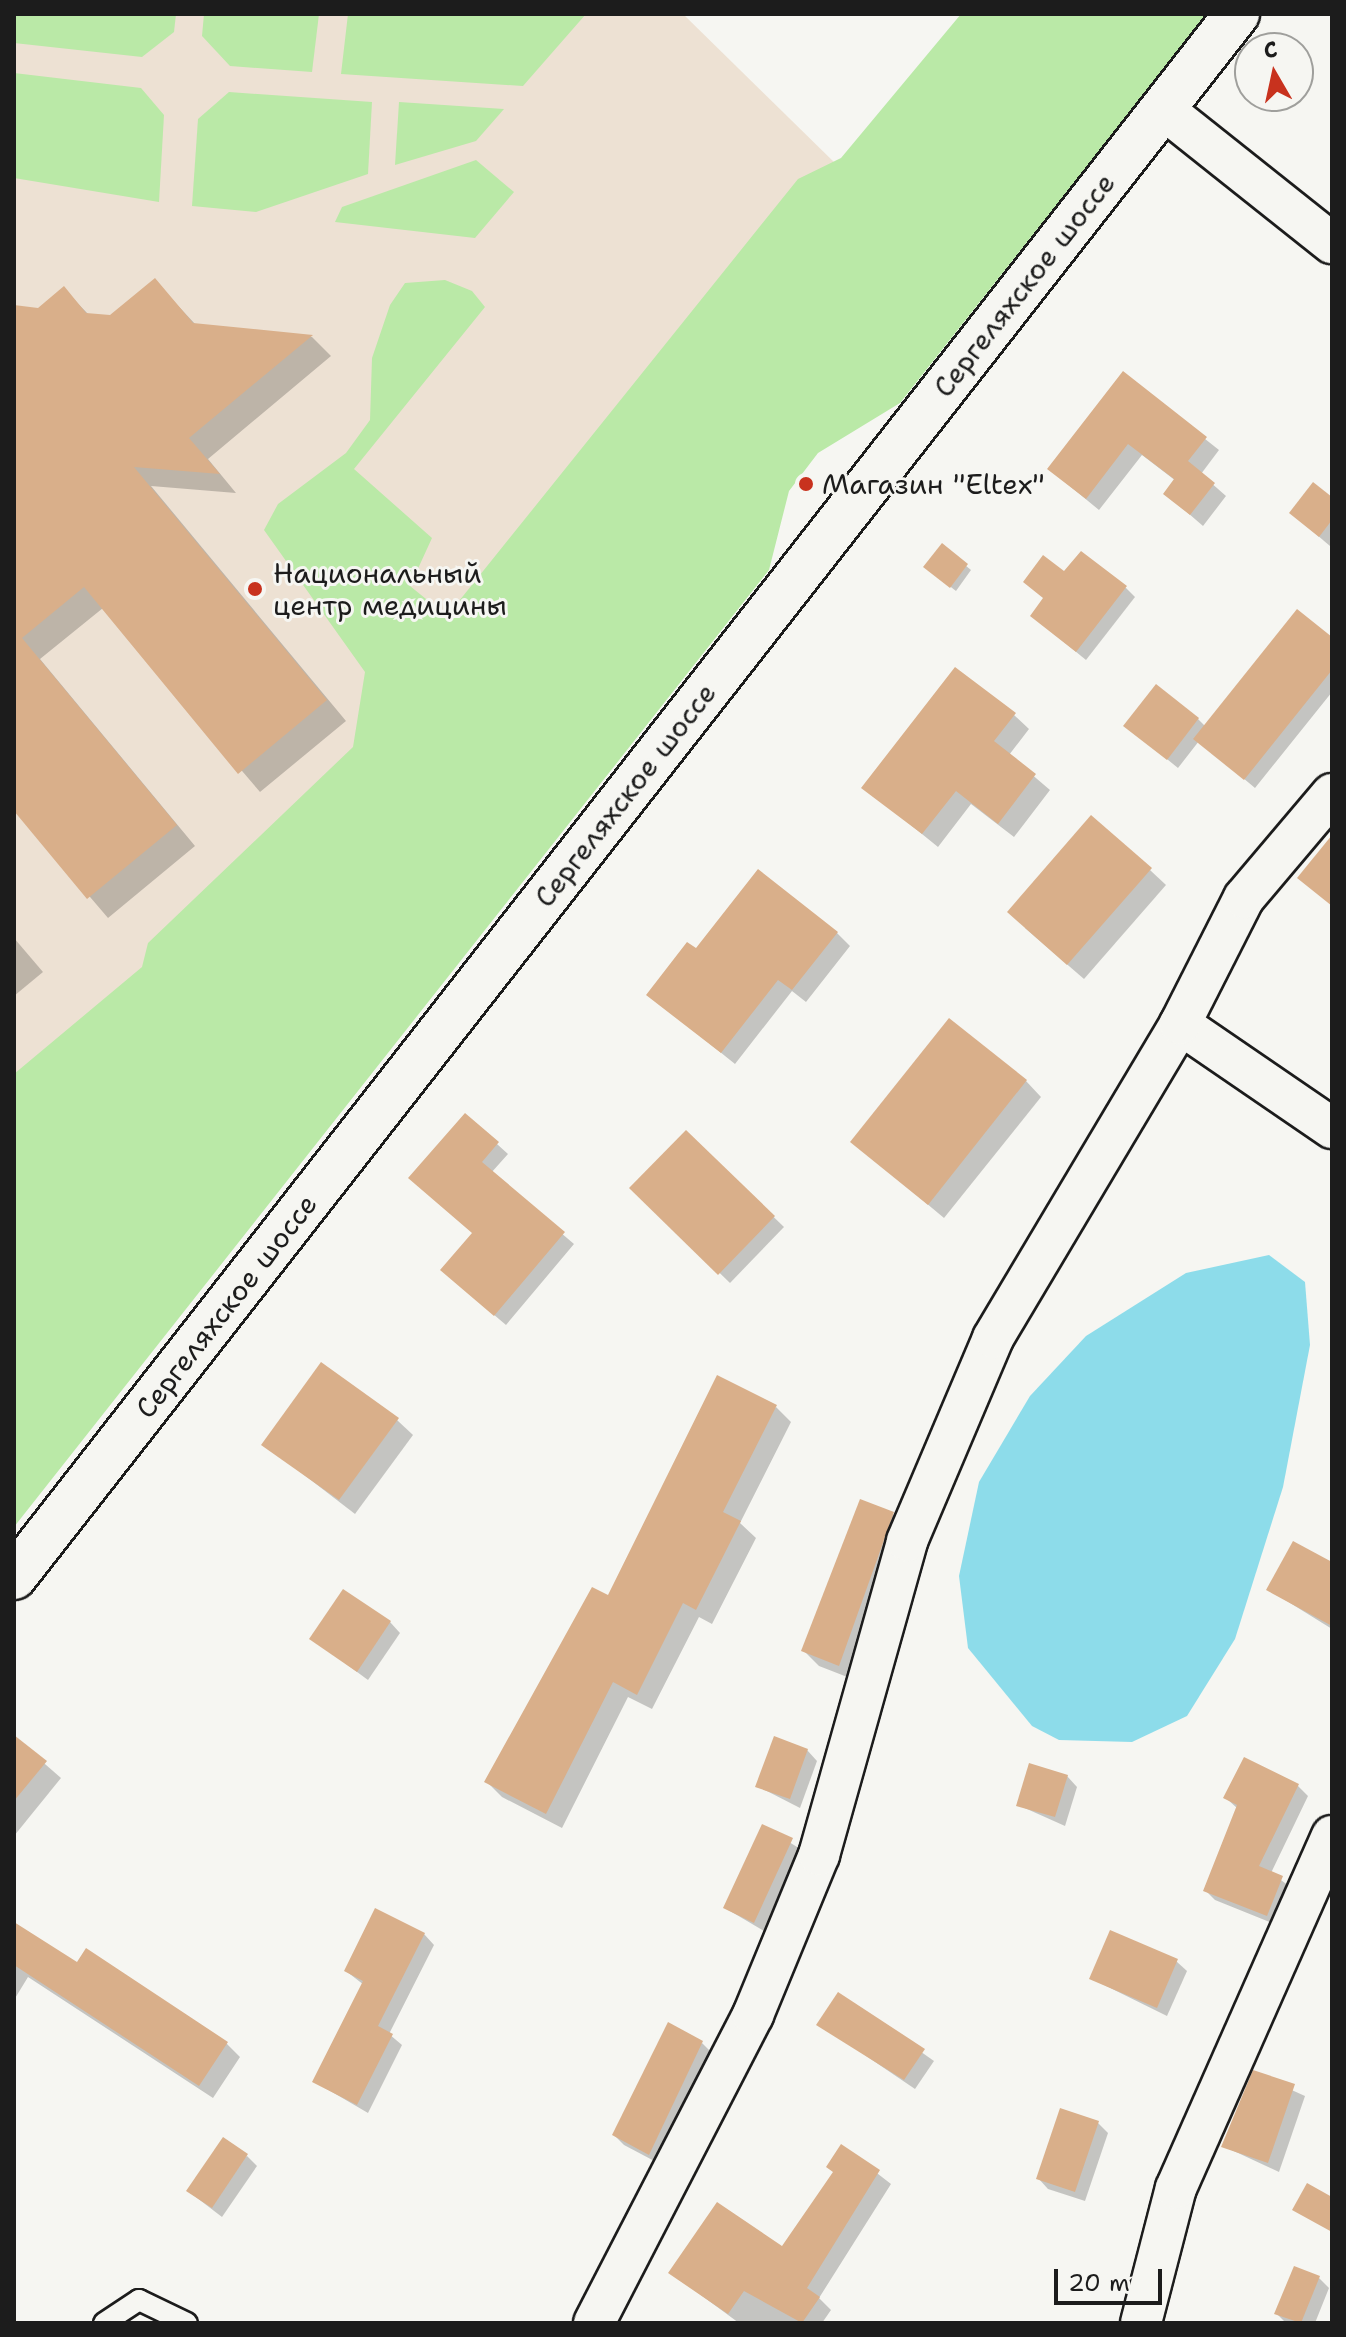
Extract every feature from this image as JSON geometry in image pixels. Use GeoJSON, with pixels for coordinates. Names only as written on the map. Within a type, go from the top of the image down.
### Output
{"type":"FeatureCollection","features":[{"type":"Feature","properties":{"kind":"main road","name":"Сергеляхское шоссе"},"geometry":{"type":"LineString","coordinates":[[14,1577],[1237,14]]}},
{"type":"Feature","properties":{"kind":"street"},"geometry":{"type":"LineString","coordinates":[[1162,108],[1332,243]]}},
{"type":"Feature","properties":{"kind":"street"},"geometry":{"type":"LineString","coordinates":[[594,2323],[753,2015],[819,1855],[907,1541],[949,1431],[993,1338],[1180,1024],[1244,898],[1332,794]]}},
{"type":"Feature","properties":{"kind":"street"},"geometry":{"type":"LineString","coordinates":[[1180,1024],[1332,1128]]}},
{"type":"Feature","properties":{"kind":"street"},"geometry":{"type":"LineString","coordinates":[[1141,2323],[1176,2188],[1332,1836]]}},
{"type":"Feature","properties":{"kind":"lane"},"geometry":{"type":"LineString","coordinates":[[104,2323],[139,2300],[187,2323]]}},
{"type":"Feature","properties":{"kind":"shaded area","name":"Национальный центр медицины"},"geometry":{"type":"Polygon","coordinates":[[[14,14],[683,14],[837,165],[14,1200],[14,14]]]}},
{"type":"Feature","properties":{"kind":"green space"},"geometry":{"type":"Polygon","coordinates":[[[14,14],[176,14],[174,32],[142,57],[14,43],[14,14]]]}},
{"type":"Feature","properties":{"kind":"green space"},"geometry":{"type":"Polygon","coordinates":[[[204,14],[319,14],[312,72],[230,66],[202,36],[204,14]]]}},
{"type":"Feature","properties":{"kind":"green space"},"geometry":{"type":"Polygon","coordinates":[[[348,14],[586,14],[523,86],[341,74],[348,14]]]}},
{"type":"Feature","properties":{"kind":"green space"},"geometry":{"type":"Polygon","coordinates":[[[961,14],[1207,14],[900,403],[818,453],[789,491],[769,570],[14,1527],[14,1074],[142,967],[148,943],[353,747],[365,672],[264,530],[278,504],[346,453],[370,420],[372,358],[390,305],[405,283],[445,280],[472,291],[485,307],[354,469],[432,538],[410,586],[447,616],[798,179],[841,158],[961,14]]]}},
{"type":"Feature","properties":{"kind":"green space"},"geometry":{"type":"Polygon","coordinates":[[[14,73],[141,88],[164,115],[159,202],[14,178],[14,73]]]}},
{"type":"Feature","properties":{"kind":"green space"},"geometry":{"type":"Polygon","coordinates":[[[229,92],[372,102],[368,174],[256,212],[192,206],[198,119],[229,92]]]}},
{"type":"Feature","properties":{"kind":"green space"},"geometry":{"type":"Polygon","coordinates":[[[399,102],[504,109],[476,141],[395,165],[399,102]]]}},
{"type":"Feature","properties":{"kind":"green space"},"geometry":{"type":"Polygon","coordinates":[[[476,160],[514,192],[475,238],[335,222],[342,207],[476,160]]]}},
{"type":"Feature","properties":{"kind":"water"},"geometry":{"type":"Polygon","coordinates":[[[1269,1255],[1305,1282],[1310,1345],[1283,1487],[1235,1639],[1187,1716],[1132,1742],[1059,1740],[1032,1726],[968,1648],[959,1576],[979,1482],[1030,1396],[1086,1336],[1186,1273],[1269,1255]]]}},
{"type":"Feature","properties":{"kind":"building"},"geometry":{"type":"Polygon","coordinates":[[[155,278],[193,323],[313,335],[189,438],[220,474],[134,467],[327,700],[238,774],[84,587],[22,638],[177,825],[87,899],[14,811],[14,305],[38,308],[64,286],[86,313],[110,315],[155,278]]]}},
{"type":"Feature","properties":{"kind":"building"},"geometry":{"type":"Polygon","coordinates":[[[1123,371],[1207,437],[1188,461],[1215,483],[1190,515],[1163,494],[1174,479],[1128,444],[1086,499],[1047,469],[1123,371]]]}},
{"type":"Feature","properties":{"kind":"building"},"geometry":{"type":"Polygon","coordinates":[[[1313,482],[1332,497],[1332,520],[1319,537],[1289,513],[1313,482]]]}},
{"type":"Feature","properties":{"kind":"building"},"geometry":{"type":"Polygon","coordinates":[[[942,543],[968,564],[950,588],[923,567],[942,543]]]}},
{"type":"Feature","properties":{"kind":"building"},"geometry":{"type":"Polygon","coordinates":[[[1081,551],[1127,586],[1076,652],[1030,616],[1043,598],[1023,582],[1043,555],[1064,571],[1081,551]]]}},
{"type":"Feature","properties":{"kind":"building"},"geometry":{"type":"Polygon","coordinates":[[[1297,609],[1332,637],[1332,670],[1244,780],[1193,739],[1297,609]]]}},
{"type":"Feature","properties":{"kind":"building"},"geometry":{"type":"Polygon","coordinates":[[[955,667],[1016,713],[994,741],[1036,774],[998,824],[956,791],[922,834],[861,788],[955,667]]]}},
{"type":"Feature","properties":{"kind":"building"},"geometry":{"type":"Polygon","coordinates":[[[1156,684],[1199,718],[1167,760],[1123,726],[1156,684]]]}},
{"type":"Feature","properties":{"kind":"building"},"geometry":{"type":"Polygon","coordinates":[[[1091,815],[1152,868],[1067,965],[1007,912],[1091,815]]]}},
{"type":"Feature","properties":{"kind":"building"},"geometry":{"type":"Polygon","coordinates":[[[1332,835],[1332,906],[1297,878],[1332,835]]]}},
{"type":"Feature","properties":{"kind":"building"},"geometry":{"type":"Polygon","coordinates":[[[758,869],[838,932],[792,990],[778,980],[721,1053],[646,995],[687,942],[696,948],[758,869]]]}},
{"type":"Feature","properties":{"kind":"building"},"geometry":{"type":"Polygon","coordinates":[[[949,1018],[1027,1080],[928,1205],[850,1142],[949,1018]]]}},
{"type":"Feature","properties":{"kind":"building"},"geometry":{"type":"Polygon","coordinates":[[[465,1113],[499,1142],[482,1162],[565,1232],[494,1316],[440,1270],[472,1233],[408,1178],[465,1113]]]}},
{"type":"Feature","properties":{"kind":"building"},"geometry":{"type":"Polygon","coordinates":[[[686,1130],[775,1216],[718,1275],[629,1188],[686,1130]]]}},
{"type":"Feature","properties":{"kind":"building"},"geometry":{"type":"Polygon","coordinates":[[[321,1362],[399,1418],[339,1500],[261,1445],[321,1362]]]}},
{"type":"Feature","properties":{"kind":"building"},"geometry":{"type":"Polygon","coordinates":[[[717,1375],[777,1405],[723,1512],[741,1521],[696,1610],[683,1603],[637,1695],[613,1682],[546,1814],[484,1782],[592,1587],[608,1595],[717,1375]]]}},
{"type":"Feature","properties":{"kind":"building"},"geometry":{"type":"Polygon","coordinates":[[[860,1499],[894,1512],[839,1666],[801,1651],[860,1499]]]}},
{"type":"Feature","properties":{"kind":"building"},"geometry":{"type":"Polygon","coordinates":[[[1293,1541],[1332,1562],[1332,1626],[1266,1590],[1293,1541]]]}},
{"type":"Feature","properties":{"kind":"building"},"geometry":{"type":"Polygon","coordinates":[[[343,1589],[391,1621],[357,1672],[309,1639],[343,1589]]]}},
{"type":"Feature","properties":{"kind":"building"},"geometry":{"type":"Polygon","coordinates":[[[14,1735],[47,1761],[14,1801],[14,1735]]]}},
{"type":"Feature","properties":{"kind":"building"},"geometry":{"type":"Polygon","coordinates":[[[774,1736],[808,1749],[790,1799],[755,1787],[774,1736]]]}},
{"type":"Feature","properties":{"kind":"building"},"geometry":{"type":"Polygon","coordinates":[[[1244,1757],[1299,1784],[1259,1866],[1283,1876],[1267,1916],[1203,1891],[1237,1805],[1223,1798],[1244,1757]]]}},
{"type":"Feature","properties":{"kind":"building"},"geometry":{"type":"Polygon","coordinates":[[[1029,1763],[1068,1775],[1055,1817],[1016,1806],[1029,1763]]]}},
{"type":"Feature","properties":{"kind":"building"},"geometry":{"type":"Polygon","coordinates":[[[762,1824],[793,1838],[754,1923],[723,1908],[762,1824]]]}},
{"type":"Feature","properties":{"kind":"building"},"geometry":{"type":"Polygon","coordinates":[[[375,1908],[425,1933],[378,2026],[393,2034],[357,2105],[312,2082],[363,1981],[344,1971],[375,1908]]]}},
{"type":"Feature","properties":{"kind":"building"},"geometry":{"type":"Polygon","coordinates":[[[14,1922],[77,1962],[86,1948],[228,2042],[199,2086],[14,1965],[14,1922]]]}},
{"type":"Feature","properties":{"kind":"building"},"geometry":{"type":"Polygon","coordinates":[[[1110,1930],[1178,1959],[1157,2008],[1089,1979],[1110,1930]]]}},
{"type":"Feature","properties":{"kind":"building"},"geometry":{"type":"Polygon","coordinates":[[[838,1992],[925,2049],[904,2080],[816,2025],[838,1992]]]}},
{"type":"Feature","properties":{"kind":"building"},"geometry":{"type":"Polygon","coordinates":[[[668,2022],[703,2041],[649,2155],[612,2135],[668,2022]]]}},
{"type":"Feature","properties":{"kind":"building"},"geometry":{"type":"Polygon","coordinates":[[[1253,2070],[1295,2084],[1268,2163],[1221,2147],[1253,2070]]]}},
{"type":"Feature","properties":{"kind":"building"},"geometry":{"type":"Polygon","coordinates":[[[1060,2108],[1099,2121],[1075,2192],[1036,2179],[1060,2108]]]}},
{"type":"Feature","properties":{"kind":"building"},"geometry":{"type":"Polygon","coordinates":[[[223,2137],[248,2154],[212,2208],[186,2191],[223,2137]]]}},
{"type":"Feature","properties":{"kind":"building"},"geometry":{"type":"Polygon","coordinates":[[[841,2144],[880,2170],[807,2288],[820,2297],[802,2323],[744,2291],[728,2314],[668,2273],[717,2202],[782,2246],[833,2172],[826,2167],[841,2144]]]}},
{"type":"Feature","properties":{"kind":"building"},"geometry":{"type":"Polygon","coordinates":[[[1307,2183],[1332,2197],[1332,2232],[1292,2210],[1307,2183]]]}},
{"type":"Feature","properties":{"kind":"building"},"geometry":{"type":"Polygon","coordinates":[[[1294,2266],[1320,2276],[1301,2323],[1274,2314],[1294,2266]]]}},
{"type":"Feature","properties":{"kind":"place","name":"Магазин \"Eltex\""},"geometry":{"type":"Point","coordinates":[806,484]}},
{"type":"Feature","properties":{"kind":"place","name":"Национальный центр медицины"},"geometry":{"type":"Point","coordinates":[255,589]}}]}
